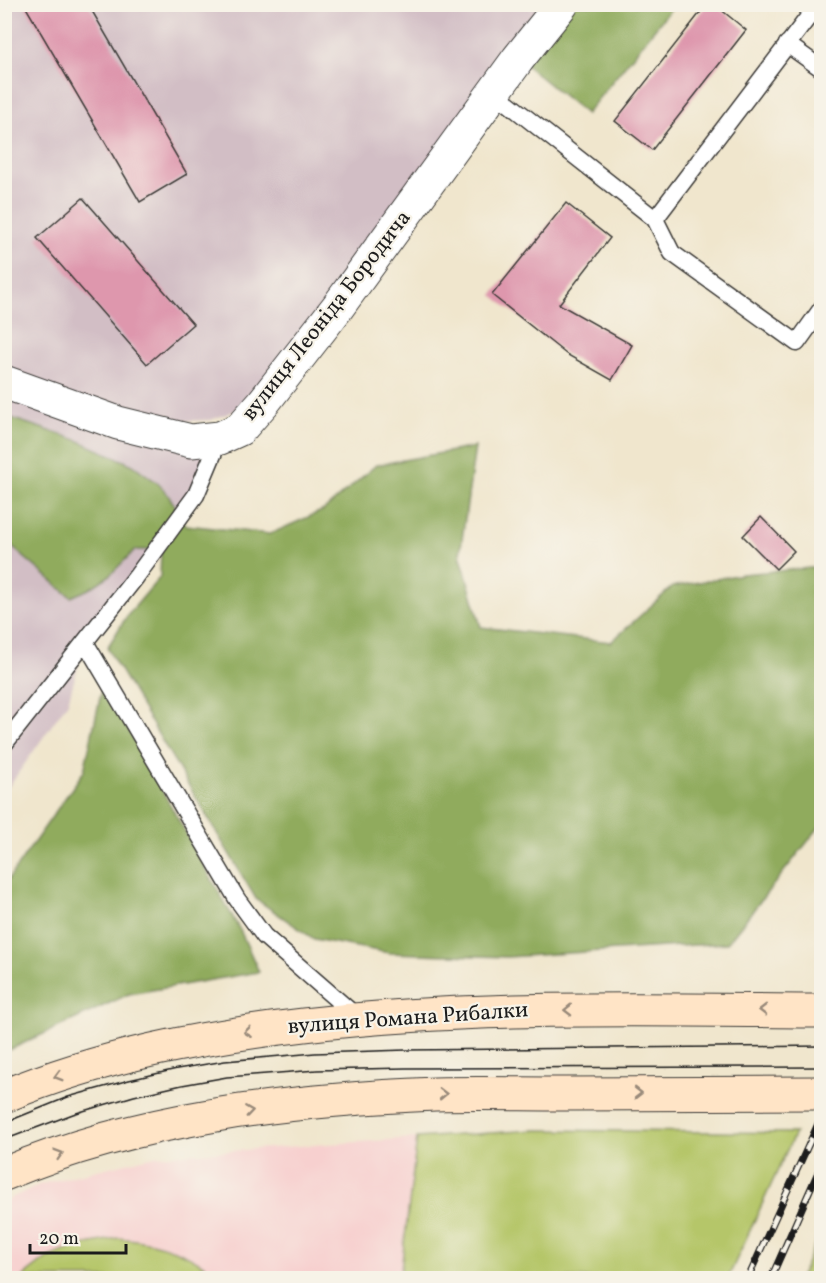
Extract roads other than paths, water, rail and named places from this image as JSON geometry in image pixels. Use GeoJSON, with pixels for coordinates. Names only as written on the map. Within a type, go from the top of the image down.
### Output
{"type":"FeatureCollection","features":[{"type":"Feature","properties":{"kind":"main road","name":"вулиця Романа Рибалки"},"geometry":{"type":"LineString","coordinates":[[4,1096],[43,1080],[133,1053],[220,1036],[358,1019],[468,1012],[577,1009],[822,1011]]}},
{"type":"Feature","properties":{"kind":"main road"},"geometry":{"type":"LineString","coordinates":[[4,1174],[35,1161],[122,1135],[187,1120],[348,1099],[436,1094],[822,1093]]}},
{"type":"Feature","properties":{"kind":"street","name":"вулиця Леоніда Бородича"},"geometry":{"type":"LineString","coordinates":[[4,382],[128,426],[191,441],[220,438],[240,429],[337,308],[518,59],[562,4]]}},
{"type":"Feature","properties":{"kind":"lane"},"geometry":{"type":"LineString","coordinates":[[655,219],[813,11]]}},
{"type":"Feature","properties":{"kind":"lane"},"geometry":{"type":"LineString","coordinates":[[788,44],[822,69]]}},
{"type":"Feature","properties":{"kind":"lane"},"geometry":{"type":"LineString","coordinates":[[495,93],[655,219],[672,253],[797,343],[822,308]]}},
{"type":"Feature","properties":{"kind":"lane"},"geometry":{"type":"LineString","coordinates":[[5,743],[136,577],[196,495],[220,438]]}},
{"type":"Feature","properties":{"kind":"lane"},"geometry":{"type":"LineString","coordinates":[[85,642],[237,899],[264,936],[358,1019]]}},
{"type":"Feature","properties":{"kind":"tram line"},"geometry":{"type":"LineString","coordinates":[[4,1123],[68,1097],[129,1080],[225,1061],[315,1053],[406,1050],[822,1046]]}},
{"type":"Feature","properties":{"kind":"tram line"},"geometry":{"type":"LineString","coordinates":[[4,1140],[73,1114],[134,1096],[227,1077],[317,1070],[405,1068],[822,1067]]}},
{"type":"Feature","properties":{"kind":"railway"},"geometry":{"type":"LineString","coordinates":[[748,1278],[822,1115]]}},
{"type":"Feature","properties":{"kind":"railway"},"geometry":{"type":"LineString","coordinates":[[771,1278],[822,1163]]}}]}
